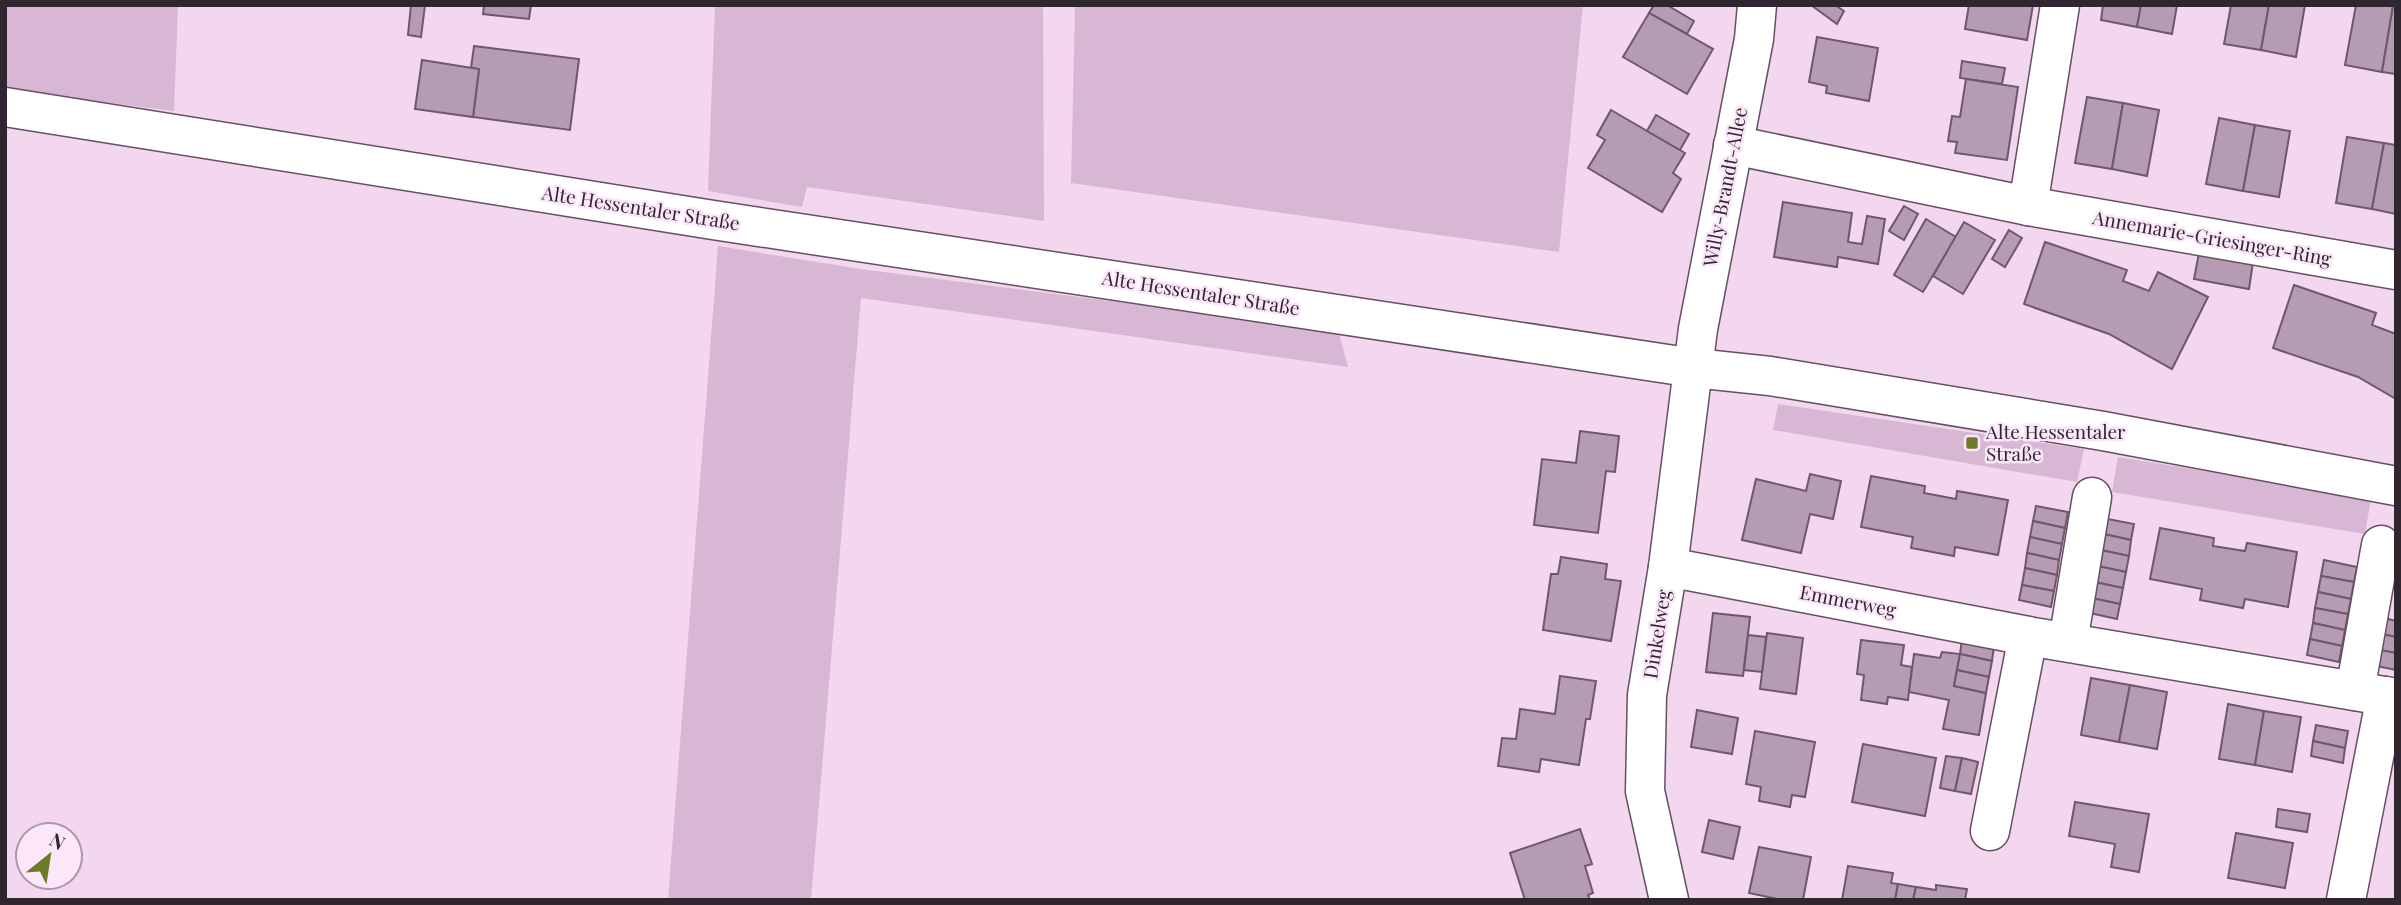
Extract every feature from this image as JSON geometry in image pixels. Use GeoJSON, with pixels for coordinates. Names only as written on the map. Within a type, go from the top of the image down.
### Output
{"type":"FeatureCollection","features":[{"type":"Feature","properties":{"kind":"street","name":"Willy-Brandt-Allee"},"geometry":{"type":"LineString","coordinates":[[1694,368],[1700,318],[1754,39],[1757,5]]}},
{"type":"Feature","properties":{"kind":"street"},"geometry":{"type":"LineString","coordinates":[[2028,206],[2060,5]]}},
{"type":"Feature","properties":{"kind":"street","name":"Alte Hessentaler Straße"},"geometry":{"type":"LineString","coordinates":[[5,107],[750,225],[1694,368],[1770,376],[2103,431],[2396,485]]}},
{"type":"Feature","properties":{"kind":"street","name":"Annemarie-Griesinger-Ring"},"geometry":{"type":"LineString","coordinates":[[1733,145],[2028,206],[2396,271]]}},
{"type":"Feature","properties":{"kind":"street","name":"Dinkelweg"},"geometry":{"type":"LineString","coordinates":[[1670,900],[1645,791],[1647,695],[1668,567],[1681,450],[1694,368]]}},
{"type":"Feature","properties":{"kind":"street"},"geometry":{"type":"LineString","coordinates":[[2068,642],[2092,496]]}},
{"type":"Feature","properties":{"kind":"street"},"geometry":{"type":"LineString","coordinates":[[2346,900],[2379,695],[2381,545]]}},
{"type":"Feature","properties":{"kind":"street","name":"Emmerweg"},"geometry":{"type":"LineString","coordinates":[[1668,567],[2028,636],[2379,695]]}},
{"type":"Feature","properties":{"kind":"street"},"geometry":{"type":"LineString","coordinates":[[1990,831],[2028,636]]}},
{"type":"Feature","properties":{"kind":"shaded area"},"geometry":{"type":"Polygon","coordinates":[[[5,5],[178,5],[174,111],[5,90],[5,5]]]}},
{"type":"Feature","properties":{"kind":"shaded area"},"geometry":{"type":"Polygon","coordinates":[[[715,5],[1043,5],[1044,221],[807,187],[802,207],[708,191],[715,5]]]}},
{"type":"Feature","properties":{"kind":"shaded area"},"geometry":{"type":"Polygon","coordinates":[[[1075,5],[1583,5],[1559,252],[1071,183],[1075,5]]]}},
{"type":"Feature","properties":{"kind":"shaded area"},"geometry":{"type":"Polygon","coordinates":[[[718,246],[860,269],[1338,330],[1348,367],[861,298],[811,900],[668,900],[718,246]]]}},
{"type":"Feature","properties":{"kind":"shaded area"},"geometry":{"type":"Polygon","coordinates":[[[1778,404],[2084,449],[2077,482],[1773,430],[1778,404]]]}},
{"type":"Feature","properties":{"kind":"shaded area"},"geometry":{"type":"Polygon","coordinates":[[[2118,457],[2371,498],[2365,534],[2112,492],[2118,457]]]}},
{"type":"Feature","properties":{"kind":"building"},"geometry":{"type":"Polygon","coordinates":[[[411,5],[425,5],[421,37],[408,35],[411,5]]]}},
{"type":"Feature","properties":{"kind":"building"},"geometry":{"type":"Polygon","coordinates":[[[484,5],[531,5],[529,19],[483,14],[484,5]]]}},
{"type":"Feature","properties":{"kind":"building"},"geometry":{"type":"Polygon","coordinates":[[[1654,5],[1667,5],[1694,21],[1687,34],[1649,13],[1654,5]]]}},
{"type":"Feature","properties":{"kind":"building"},"geometry":{"type":"Polygon","coordinates":[[[1811,5],[1835,5],[1844,11],[1837,24],[1811,5]]]}},
{"type":"Feature","properties":{"kind":"building"},"geometry":{"type":"Polygon","coordinates":[[[1969,5],[2033,5],[2027,40],[1965,29],[1969,5]]]}},
{"type":"Feature","properties":{"kind":"building"},"geometry":{"type":"Polygon","coordinates":[[[2103,5],[2141,5],[2137,27],[2101,20],[2103,5]]]}},
{"type":"Feature","properties":{"kind":"building"},"geometry":{"type":"Polygon","coordinates":[[[2141,5],[2177,5],[2172,34],[2137,27],[2141,5]]]}},
{"type":"Feature","properties":{"kind":"building"},"geometry":{"type":"Polygon","coordinates":[[[2231,5],[2269,5],[2261,50],[2224,44],[2231,5]]]}},
{"type":"Feature","properties":{"kind":"building"},"geometry":{"type":"Polygon","coordinates":[[[2269,5],[2305,5],[2296,57],[2261,50],[2269,5]]]}},
{"type":"Feature","properties":{"kind":"building"},"geometry":{"type":"Polygon","coordinates":[[[2356,5],[2393,6],[2382,72],[2345,65],[2356,5]]]}},
{"type":"Feature","properties":{"kind":"building"},"geometry":{"type":"Polygon","coordinates":[[[2393,6],[2396,6],[2396,74],[2382,72],[2393,6]]]}},
{"type":"Feature","properties":{"kind":"building"},"geometry":{"type":"Polygon","coordinates":[[[1649,13],[1713,49],[1687,94],[1623,57],[1649,13]]]}},
{"type":"Feature","properties":{"kind":"building"},"geometry":{"type":"Polygon","coordinates":[[[1817,37],[1878,48],[1869,101],[1826,93],[1827,86],[1809,82],[1817,37]]]}},
{"type":"Feature","properties":{"kind":"building"},"geometry":{"type":"Polygon","coordinates":[[[474,46],[579,59],[570,130],[473,117],[479,69],[471,68],[474,46]]]}},
{"type":"Feature","properties":{"kind":"building"},"geometry":{"type":"Polygon","coordinates":[[[422,60],[479,69],[473,117],[415,109],[422,60]]]}},
{"type":"Feature","properties":{"kind":"building"},"geometry":{"type":"Polygon","coordinates":[[[1962,61],[2005,68],[2002,84],[1960,78],[1962,61]]]}},
{"type":"Feature","properties":{"kind":"building"},"geometry":{"type":"Polygon","coordinates":[[[1966,79],[2018,87],[2007,160],[1955,153],[1957,142],[1948,141],[1952,116],[1960,117],[1966,79]]]}},
{"type":"Feature","properties":{"kind":"building"},"geometry":{"type":"Polygon","coordinates":[[[2087,97],[2123,103],[2112,169],[2075,163],[2087,97]]]}},
{"type":"Feature","properties":{"kind":"building"},"geometry":{"type":"Polygon","coordinates":[[[2123,103],[2159,110],[2147,176],[2112,169],[2123,103]]]}},
{"type":"Feature","properties":{"kind":"building"},"geometry":{"type":"Polygon","coordinates":[[[1611,110],[1685,153],[1673,173],[1681,179],[1662,212],[1588,168],[1605,140],[1597,135],[1611,110]]]}},
{"type":"Feature","properties":{"kind":"building"},"geometry":{"type":"Polygon","coordinates":[[[1656,115],[1689,134],[1680,150],[1647,131],[1656,115]]]}},
{"type":"Feature","properties":{"kind":"building"},"geometry":{"type":"Polygon","coordinates":[[[2219,118],[2255,125],[2243,191],[2206,184],[2219,118]]]}},
{"type":"Feature","properties":{"kind":"building"},"geometry":{"type":"Polygon","coordinates":[[[2255,125],[2290,131],[2279,197],[2243,191],[2255,125]]]}},
{"type":"Feature","properties":{"kind":"building"},"geometry":{"type":"Polygon","coordinates":[[[2347,137],[2384,143],[2372,209],[2336,203],[2347,137]]]}},
{"type":"Feature","properties":{"kind":"building"},"geometry":{"type":"Polygon","coordinates":[[[2384,143],[2396,145],[2396,214],[2372,209],[2384,143]]]}},
{"type":"Feature","properties":{"kind":"building"},"geometry":{"type":"Polygon","coordinates":[[[1783,202],[1852,213],[1848,242],[1862,244],[1867,216],[1885,219],[1878,264],[1838,257],[1837,267],[1774,257],[1783,202]]]}},
{"type":"Feature","properties":{"kind":"building"},"geometry":{"type":"Polygon","coordinates":[[[1904,206],[1918,214],[1904,240],[1889,231],[1904,206]]]}},
{"type":"Feature","properties":{"kind":"building"},"geometry":{"type":"Polygon","coordinates":[[[1926,219],[1956,237],[1923,292],[1894,275],[1926,219]]]}},
{"type":"Feature","properties":{"kind":"building"},"geometry":{"type":"Polygon","coordinates":[[[1964,222],[1995,240],[1963,294],[1933,276],[1964,222]]]}},
{"type":"Feature","properties":{"kind":"building"},"geometry":{"type":"Polygon","coordinates":[[[2009,230],[2022,238],[2005,267],[1992,259],[2009,230]]]}},
{"type":"Feature","properties":{"kind":"building"},"geometry":{"type":"Polygon","coordinates":[[[2045,242],[2127,270],[2123,281],[2149,291],[2158,272],[2208,297],[2172,369],[2109,334],[2024,304],[2045,242]]]}},
{"type":"Feature","properties":{"kind":"building"},"geometry":{"type":"Polygon","coordinates":[[[2199,253],[2253,262],[2249,289],[2194,279],[2199,253]]]}},
{"type":"Feature","properties":{"kind":"building"},"geometry":{"type":"Polygon","coordinates":[[[2294,285],[2376,313],[2372,325],[2396,334],[2396,399],[2358,377],[2273,348],[2294,285]]]}},
{"type":"Feature","properties":{"kind":"building"},"geometry":{"type":"Polygon","coordinates":[[[1580,431],[1619,436],[1615,472],[1606,471],[1598,533],[1534,525],[1542,459],[1576,463],[1580,431]]]}},
{"type":"Feature","properties":{"kind":"building"},"geometry":{"type":"Polygon","coordinates":[[[1810,474],[1841,481],[1833,519],[1810,514],[1801,553],[1742,540],[1756,479],[1806,491],[1810,474]]]}},
{"type":"Feature","properties":{"kind":"building"},"geometry":{"type":"Polygon","coordinates":[[[1871,476],[1925,486],[1924,493],[1956,499],[1957,491],[2008,500],[1998,555],[1955,547],[1954,556],[1911,548],[1913,537],[1861,527],[1871,476]]]}},
{"type":"Feature","properties":{"kind":"building"},"geometry":{"type":"Polygon","coordinates":[[[2036,506],[2068,512],[2065,528],[2033,521],[2036,506]]]}},
{"type":"Feature","properties":{"kind":"building"},"geometry":{"type":"Polygon","coordinates":[[[2102,518],[2134,524],[2131,540],[2099,533],[2102,518]]]}},
{"type":"Feature","properties":{"kind":"building"},"geometry":{"type":"Polygon","coordinates":[[[2033,521],[2065,528],[2062,544],[2030,537],[2033,521]]]}},
{"type":"Feature","properties":{"kind":"building"},"geometry":{"type":"Polygon","coordinates":[[[2160,528],[2214,538],[2213,546],[2245,551],[2247,543],[2297,552],[2288,607],[2245,599],[2243,608],[2200,600],[2202,589],[2150,579],[2160,528]]]}},
{"type":"Feature","properties":{"kind":"building"},"geometry":{"type":"Polygon","coordinates":[[[2099,533],[2131,540],[2129,556],[2096,549],[2099,533]]]}},
{"type":"Feature","properties":{"kind":"building"},"geometry":{"type":"Polygon","coordinates":[[[2030,537],[2062,544],[2059,560],[2027,553],[2030,537]]]}},
{"type":"Feature","properties":{"kind":"building"},"geometry":{"type":"Polygon","coordinates":[[[2096,549],[2129,556],[2126,572],[2093,565],[2096,549]]]}},
{"type":"Feature","properties":{"kind":"building"},"geometry":{"type":"Polygon","coordinates":[[[2027,553],[2059,560],[2057,575],[2025,568],[2027,553]]]}},
{"type":"Feature","properties":{"kind":"building"},"geometry":{"type":"Polygon","coordinates":[[[1561,557],[1607,564],[1605,579],[1621,581],[1611,641],[1543,630],[1551,574],[1558,574],[1561,557]]]}},
{"type":"Feature","properties":{"kind":"building"},"geometry":{"type":"Polygon","coordinates":[[[2324,560],[2357,567],[2354,582],[2321,576],[2324,560]]]}},
{"type":"Feature","properties":{"kind":"building"},"geometry":{"type":"Polygon","coordinates":[[[2093,565],[2126,572],[2123,588],[2090,581],[2093,565]]]}},
{"type":"Feature","properties":{"kind":"building"},"geometry":{"type":"Polygon","coordinates":[[[2025,568],[2057,575],[2054,591],[2022,585],[2025,568]]]}},
{"type":"Feature","properties":{"kind":"building"},"geometry":{"type":"Polygon","coordinates":[[[2321,576],[2354,582],[2351,599],[2318,592],[2321,576]]]}},
{"type":"Feature","properties":{"kind":"building"},"geometry":{"type":"Polygon","coordinates":[[[2090,581],[2123,588],[2120,604],[2087,597],[2090,581]]]}},
{"type":"Feature","properties":{"kind":"building"},"geometry":{"type":"Polygon","coordinates":[[[2022,585],[2054,591],[2051,607],[2019,600],[2022,585]]]}},
{"type":"Feature","properties":{"kind":"building"},"geometry":{"type":"Polygon","coordinates":[[[2318,592],[2351,599],[2348,614],[2315,608],[2318,592]]]}},
{"type":"Feature","properties":{"kind":"building"},"geometry":{"type":"Polygon","coordinates":[[[2087,597],[2120,604],[2117,619],[2085,612],[2087,597]]]}},
{"type":"Feature","properties":{"kind":"building"},"geometry":{"type":"Polygon","coordinates":[[[2315,608],[2348,614],[2345,630],[2313,623],[2315,608]]]}},
{"type":"Feature","properties":{"kind":"building"},"geometry":{"type":"Polygon","coordinates":[[[1713,613],[1750,617],[1743,676],[1706,672],[1713,613]]]}},
{"type":"Feature","properties":{"kind":"building"},"geometry":{"type":"Polygon","coordinates":[[[2381,617],[2396,621],[2396,637],[2378,633],[2381,617]]]}},
{"type":"Feature","properties":{"kind":"building"},"geometry":{"type":"Polygon","coordinates":[[[2313,623],[2345,630],[2342,646],[2310,639],[2313,623]]]}},
{"type":"Feature","properties":{"kind":"building"},"geometry":{"type":"Polygon","coordinates":[[[1767,633],[1803,638],[1796,694],[1760,689],[1767,633]]]}},
{"type":"Feature","properties":{"kind":"building"},"geometry":{"type":"Polygon","coordinates":[[[2378,633],[2396,637],[2396,653],[2375,649],[2378,633]]]}},
{"type":"Feature","properties":{"kind":"building"},"geometry":{"type":"Polygon","coordinates":[[[1748,635],[1766,637],[1762,672],[1744,670],[1748,635]]]}},
{"type":"Feature","properties":{"kind":"building"},"geometry":{"type":"Polygon","coordinates":[[[1962,639],[1994,646],[1992,661],[1960,654],[1962,639]]]}},
{"type":"Feature","properties":{"kind":"building"},"geometry":{"type":"Polygon","coordinates":[[[2310,639],[2342,646],[2339,662],[2307,655],[2310,639]]]}},
{"type":"Feature","properties":{"kind":"building"},"geometry":{"type":"Polygon","coordinates":[[[1861,640],[1904,645],[1901,665],[1912,667],[1908,700],[1888,697],[1887,704],[1861,700],[1864,675],[1857,674],[1861,640]]]}},
{"type":"Feature","properties":{"kind":"building"},"geometry":{"type":"Polygon","coordinates":[[[2375,649],[2396,653],[2396,670],[2372,665],[2375,649]]]}},
{"type":"Feature","properties":{"kind":"building"},"geometry":{"type":"Polygon","coordinates":[[[1942,652],[1960,654],[1954,686],[1986,693],[1979,735],[1943,729],[1949,700],[1909,692],[1914,654],[1940,658],[1942,652]]]}},
{"type":"Feature","properties":{"kind":"building"},"geometry":{"type":"Polygon","coordinates":[[[1960,654],[1992,661],[1989,677],[1957,670],[1960,654]]]}},
{"type":"Feature","properties":{"kind":"building"},"geometry":{"type":"Polygon","coordinates":[[[1957,670],[1989,677],[1986,693],[1954,686],[1957,670]]]}},
{"type":"Feature","properties":{"kind":"building"},"geometry":{"type":"Polygon","coordinates":[[[1560,676],[1596,681],[1590,719],[1586,719],[1579,765],[1541,759],[1539,772],[1498,766],[1502,738],[1516,739],[1520,709],[1555,714],[1560,676]]]}},
{"type":"Feature","properties":{"kind":"building"},"geometry":{"type":"Polygon","coordinates":[[[2091,678],[2130,685],[2119,742],[2081,735],[2091,678]]]}},
{"type":"Feature","properties":{"kind":"building"},"geometry":{"type":"Polygon","coordinates":[[[2130,685],[2167,692],[2157,749],[2119,742],[2130,685]]]}},
{"type":"Feature","properties":{"kind":"building"},"geometry":{"type":"Polygon","coordinates":[[[2228,704],[2264,711],[2255,765],[2219,759],[2228,704]]]}},
{"type":"Feature","properties":{"kind":"building"},"geometry":{"type":"Polygon","coordinates":[[[1697,710],[1738,718],[1732,754],[1691,747],[1697,710]]]}},
{"type":"Feature","properties":{"kind":"building"},"geometry":{"type":"Polygon","coordinates":[[[2264,711],[2301,717],[2292,772],[2255,765],[2264,711]]]}},
{"type":"Feature","properties":{"kind":"building"},"geometry":{"type":"Polygon","coordinates":[[[2316,725],[2348,731],[2345,748],[2313,741],[2316,725]]]}},
{"type":"Feature","properties":{"kind":"building"},"geometry":{"type":"Polygon","coordinates":[[[1755,731],[1815,742],[1805,797],[1792,795],[1790,807],[1759,801],[1761,787],[1746,784],[1755,731]]]}},
{"type":"Feature","properties":{"kind":"building"},"geometry":{"type":"Polygon","coordinates":[[[2313,741],[2345,748],[2343,763],[2311,756],[2313,741]]]}},
{"type":"Feature","properties":{"kind":"building"},"geometry":{"type":"Polygon","coordinates":[[[1863,744],[1936,758],[1925,816],[1852,802],[1863,744]]]}},
{"type":"Feature","properties":{"kind":"building"},"geometry":{"type":"Polygon","coordinates":[[[1946,756],[1962,758],[1955,791],[1940,788],[1946,756]]]}},
{"type":"Feature","properties":{"kind":"building"},"geometry":{"type":"Polygon","coordinates":[[[1962,758],[1978,762],[1971,794],[1955,791],[1962,758]]]}},
{"type":"Feature","properties":{"kind":"building"},"geometry":{"type":"Polygon","coordinates":[[[2075,802],[2149,814],[2139,872],[2111,867],[2115,844],[2069,836],[2075,802]]]}},
{"type":"Feature","properties":{"kind":"building"},"geometry":{"type":"Polygon","coordinates":[[[2278,809],[2310,814],[2307,832],[2276,827],[2278,809]]]}},
{"type":"Feature","properties":{"kind":"building"},"geometry":{"type":"Polygon","coordinates":[[[1709,820],[1740,827],[1733,859],[1702,852],[1709,820]]]}},
{"type":"Feature","properties":{"kind":"building"},"geometry":{"type":"Polygon","coordinates":[[[1580,829],[1592,864],[1585,866],[1593,893],[1588,895],[1590,900],[1525,900],[1510,853],[1580,829]]]}},
{"type":"Feature","properties":{"kind":"building"},"geometry":{"type":"Polygon","coordinates":[[[2236,833],[2293,843],[2285,888],[2228,878],[2236,833]]]}},
{"type":"Feature","properties":{"kind":"building"},"geometry":{"type":"Polygon","coordinates":[[[1759,847],[1811,857],[1803,900],[1782,900],[1749,893],[1759,847]]]}},
{"type":"Feature","properties":{"kind":"building"},"geometry":{"type":"Polygon","coordinates":[[[1848,866],[1893,873],[1891,883],[1898,884],[1895,900],[1842,900],[1848,866]]]}},
{"type":"Feature","properties":{"kind":"building"},"geometry":{"type":"Polygon","coordinates":[[[1898,884],[1916,887],[1913,900],[1895,900],[1898,884]]]}},
{"type":"Feature","properties":{"kind":"building"},"geometry":{"type":"Polygon","coordinates":[[[1936,885],[1967,889],[1965,900],[1913,900],[1916,887],[1936,890],[1936,885]]]}},
{"type":"Feature","properties":{"kind":"place","name":"Alte Hessentaler Straße"},"geometry":{"type":"Point","coordinates":[1972,443]}}]}
